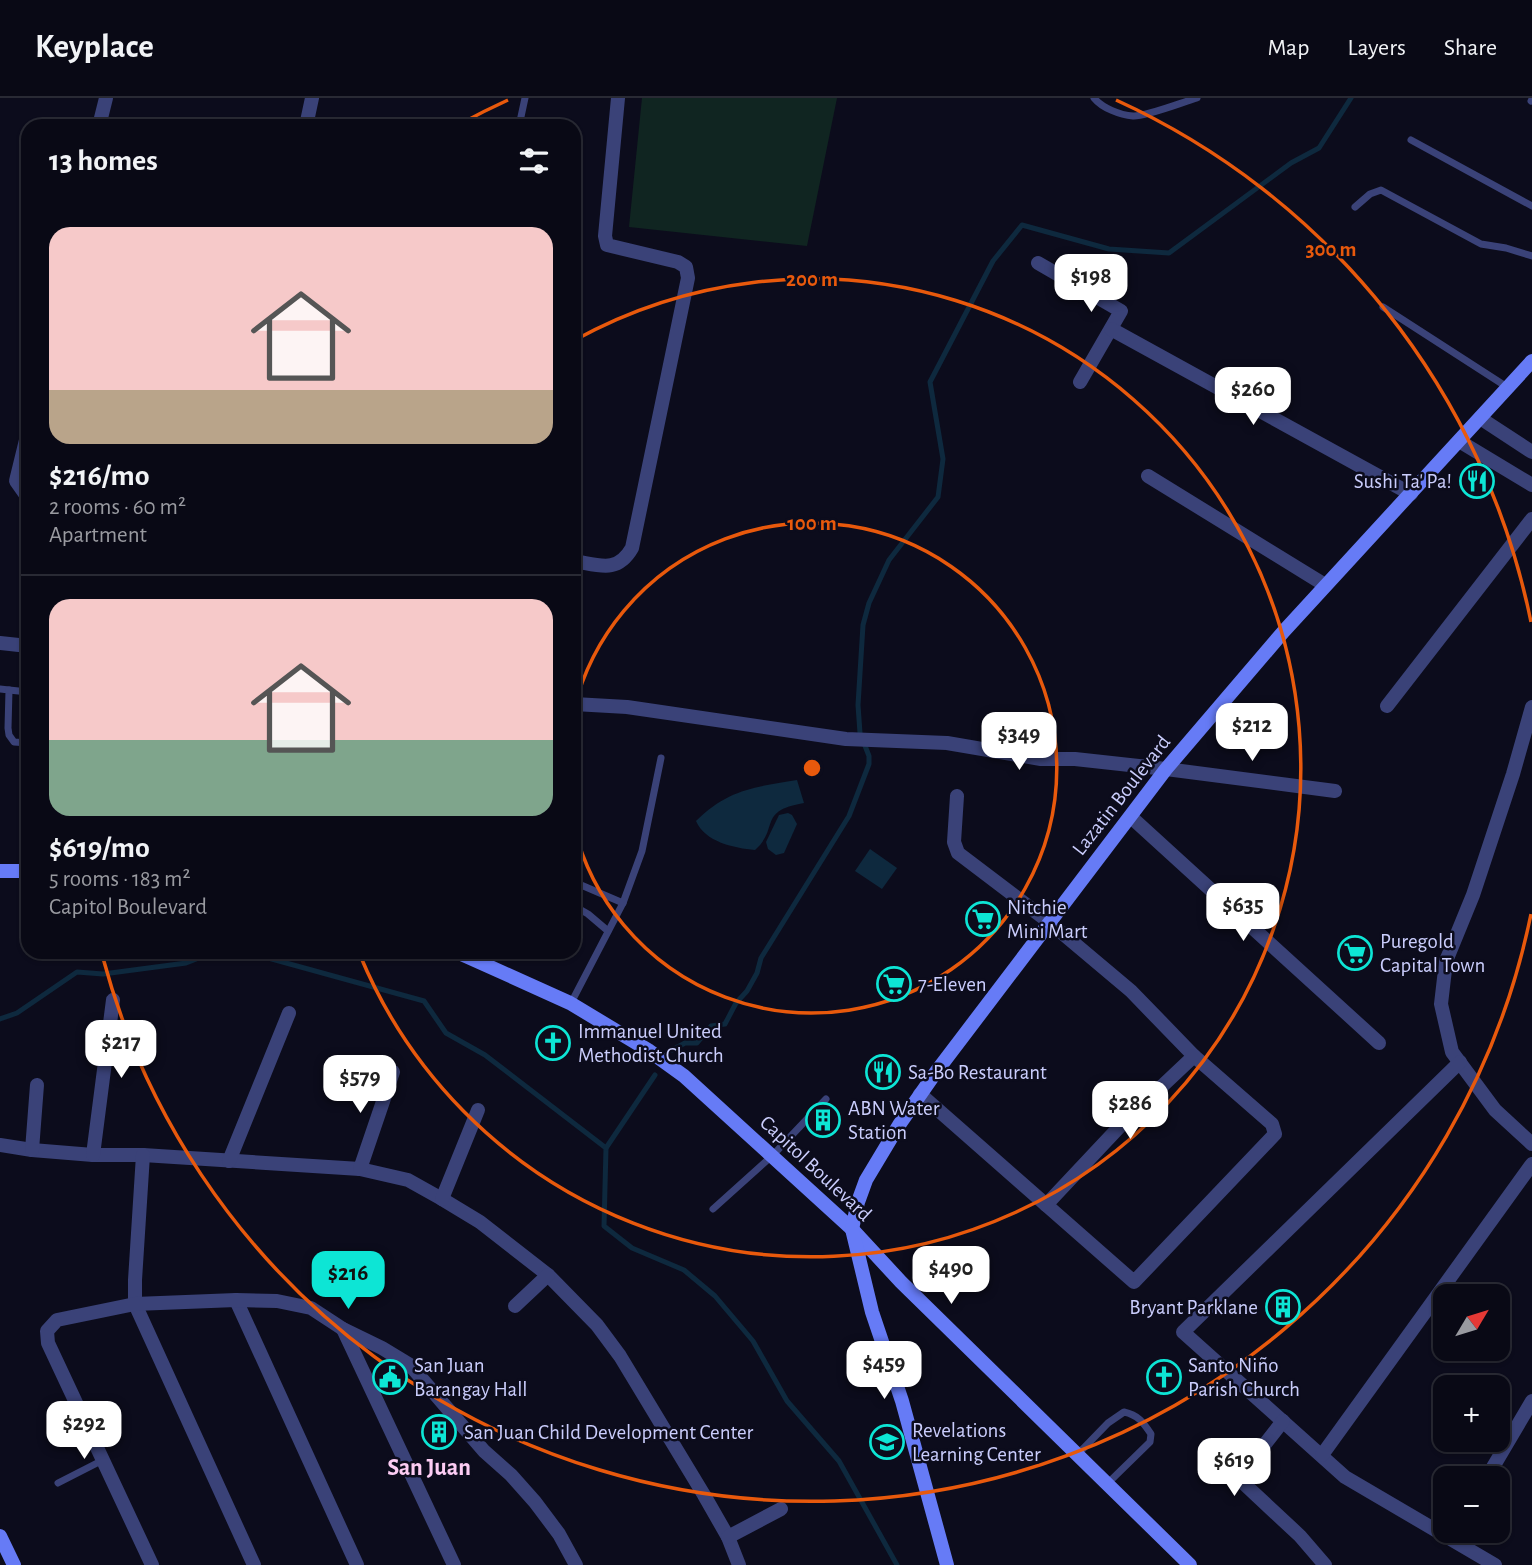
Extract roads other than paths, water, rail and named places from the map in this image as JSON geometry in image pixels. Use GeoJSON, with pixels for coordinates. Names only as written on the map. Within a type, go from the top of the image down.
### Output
{"type":"FeatureCollection","features":[{"type":"Feature","properties":{"kind":"main road","name":"Lazatin Boulevard"},"geometry":{"type":"LineString","coordinates":[[852,1229],[866,1180],[920,1094],[1166,769],[1325,585],[1508,387],[1527,376],[1532,361]]}},
{"type":"Feature","properties":{"kind":"main road"},"geometry":{"type":"LineString","coordinates":[[0,871],[21,871]]}},
{"type":"Feature","properties":{"kind":"main road","name":"Capitol Boulevard"},"geometry":{"type":"LineString","coordinates":[[473,959],[570,1003],[648,1050],[684,1076],[852,1229],[901,1282],[1190,1565]]}},
{"type":"Feature","properties":{"kind":"main road"},"geometry":{"type":"LineString","coordinates":[[852,1229],[872,1312],[902,1401],[947,1565]]}},
{"type":"Feature","properties":{"kind":"main road"},"geometry":{"type":"LineString","coordinates":[[0,1536],[14,1565]]}},
{"type":"Feature","properties":{"kind":"street"},"geometry":{"type":"LineString","coordinates":[[101,119],[106,98]]}},
{"type":"Feature","properties":{"kind":"street"},"geometry":{"type":"LineString","coordinates":[[308,119],[312,98]]}},
{"type":"Feature","properties":{"kind":"street"},"geometry":{"type":"LineString","coordinates":[[581,562],[608,567],[625,561],[632,548],[688,278],[686,267],[678,262],[607,244],[605,236],[618,98]]}},
{"type":"Feature","properties":{"kind":"street"},"geometry":{"type":"LineString","coordinates":[[1038,263],[1121,311],[1080,382]]}},
{"type":"Feature","properties":{"kind":"street"},"geometry":{"type":"LineString","coordinates":[[1111,329],[1411,494]]}},
{"type":"Feature","properties":{"kind":"street"},"geometry":{"type":"LineString","coordinates":[[1480,418],[1532,452]]}},
{"type":"Feature","properties":{"kind":"street"},"geometry":{"type":"LineString","coordinates":[[1459,441],[1532,485]]}},
{"type":"Feature","properties":{"kind":"street"},"geometry":{"type":"LineString","coordinates":[[21,461],[16,481],[21,488]]}},
{"type":"Feature","properties":{"kind":"street"},"geometry":{"type":"LineString","coordinates":[[1148,476],[1325,585]]}},
{"type":"Feature","properties":{"kind":"street"},"geometry":{"type":"LineString","coordinates":[[1387,706],[1532,519]]}},
{"type":"Feature","properties":{"kind":"street"},"geometry":{"type":"LineString","coordinates":[[0,643],[21,645]]}},
{"type":"Feature","properties":{"kind":"street"},"geometry":{"type":"LineString","coordinates":[[581,704],[627,707],[846,739],[947,743],[1041,758],[1166,769],[1335,791]]}},
{"type":"Feature","properties":{"kind":"street"},"geometry":{"type":"LineString","coordinates":[[1532,707],[1473,895],[1446,961],[1441,1004],[1452,1052],[1495,1110],[1532,1143]]}},
{"type":"Feature","properties":{"kind":"street"},"geometry":{"type":"LineString","coordinates":[[920,1094],[1134,1282],[1275,1134],[1272,1124],[1194,1056],[1131,991],[1049,922],[956,851],[954,842],[957,796]]}},
{"type":"Feature","properties":{"kind":"street"},"geometry":{"type":"LineString","coordinates":[[1131,817],[1379,1043]]}},
{"type":"Feature","properties":{"kind":"street"},"geometry":{"type":"LineString","coordinates":[[93,1155],[113,1000]]}},
{"type":"Feature","properties":{"kind":"street"},"geometry":{"type":"LineString","coordinates":[[229,1161],[289,1013]]}},
{"type":"Feature","properties":{"kind":"street"},"geometry":{"type":"LineString","coordinates":[[1046,1205],[1123,1123],[1194,1056]]}},
{"type":"Feature","properties":{"kind":"street"},"geometry":{"type":"LineString","coordinates":[[1433,1524],[1345,1477],[1183,1332],[1460,1062]]}},
{"type":"Feature","properties":{"kind":"street"},"geometry":{"type":"LineString","coordinates":[[360,1170],[393,1072]]}},
{"type":"Feature","properties":{"kind":"street"},"geometry":{"type":"LineString","coordinates":[[32,1150],[37,1085]]}},
{"type":"Feature","properties":{"kind":"street"},"geometry":{"type":"LineString","coordinates":[[442,1199],[478,1110]]}},
{"type":"Feature","properties":{"kind":"street"},"geometry":{"type":"LineString","coordinates":[[0,1145],[93,1155],[143,1155],[360,1170],[408,1180],[442,1199],[480,1222],[548,1275],[597,1325],[620,1356],[728,1537],[739,1565]]}},
{"type":"Feature","properties":{"kind":"street"},"geometry":{"type":"LineString","coordinates":[[143,1155],[135,1304],[254,1565]]}},
{"type":"Feature","properties":{"kind":"street"},"geometry":{"type":"LineString","coordinates":[[1322,1455],[1532,1164]]}},
{"type":"Feature","properties":{"kind":"street"},"geometry":{"type":"LineString","coordinates":[[515,1306],[548,1275]]}},
{"type":"Feature","properties":{"kind":"street"},"geometry":{"type":"LineString","coordinates":[[236,1300],[357,1565]]}},
{"type":"Feature","properties":{"kind":"street"},"geometry":{"type":"LineString","coordinates":[[152,1565],[48,1343],[47,1331],[57,1320],[135,1304],[236,1300],[277,1301],[311,1308],[343,1329],[410,1365],[484,1451],[511,1475],[535,1502],[559,1534],[576,1565]]}},
{"type":"Feature","properties":{"kind":"street"},"geometry":{"type":"LineString","coordinates":[[343,1329],[454,1565]]}},
{"type":"Feature","properties":{"kind":"street"},"geometry":{"type":"LineString","coordinates":[[1494,1466],[1532,1401]]}},
{"type":"Feature","properties":{"kind":"street"},"geometry":{"type":"LineString","coordinates":[[1283,1421],[1240,1476],[1240,1480],[1300,1536],[1325,1565]]}},
{"type":"Feature","properties":{"kind":"street"},"geometry":{"type":"LineString","coordinates":[[728,1537],[781,1508]]}},
{"type":"Feature","properties":{"kind":"street"},"geometry":{"type":"LineString","coordinates":[[1464,1543],[1495,1565]]}},
{"type":"Feature","properties":{"kind":"lane"},"geometry":{"type":"LineString","coordinates":[[520,119],[525,98]]}},
{"type":"Feature","properties":{"kind":"lane"},"geometry":{"type":"LineString","coordinates":[[1094,98],[1111,110],[1135,117],[1197,98]]}},
{"type":"Feature","properties":{"kind":"lane"},"geometry":{"type":"LineString","coordinates":[[1411,139],[1532,206]]}},
{"type":"Feature","properties":{"kind":"lane"},"geometry":{"type":"LineString","coordinates":[[1355,207],[1370,194],[1381,191],[1481,244],[1532,256]]}},
{"type":"Feature","properties":{"kind":"lane"},"geometry":{"type":"LineString","coordinates":[[1383,307],[1508,387]]}},
{"type":"Feature","properties":{"kind":"lane"},"geometry":{"type":"LineString","coordinates":[[0,689],[21,691]]}},
{"type":"Feature","properties":{"kind":"lane"},"geometry":{"type":"LineString","coordinates":[[9,690],[9,735],[14,742],[21,742]]}},
{"type":"Feature","properties":{"kind":"lane"},"geometry":{"type":"LineString","coordinates":[[570,1003],[623,903],[642,851],[661,758]]}},
{"type":"Feature","properties":{"kind":"lane"},"geometry":{"type":"LineString","coordinates":[[581,885],[623,903]]}},
{"type":"Feature","properties":{"kind":"lane"},"geometry":{"type":"LineString","coordinates":[[581,910],[608,931]]}},
{"type":"Feature","properties":{"kind":"lane"},"geometry":{"type":"LineString","coordinates":[[713,1209],[773,1155],[826,1099]]}},
{"type":"Feature","properties":{"kind":"lane"},"geometry":{"type":"LineString","coordinates":[[1078,1454],[1108,1423],[1124,1412],[1143,1421],[1151,1434],[1150,1442],[1107,1484]]}},
{"type":"Feature","properties":{"kind":"lane"},"geometry":{"type":"LineString","coordinates":[[58,1483],[103,1460]]}},
{"type":"Feature","properties":{"kind":"water"},"geometry":{"type":"Polygon","coordinates":[[[797,780],[804,803],[789,806],[774,816],[767,834],[755,850],[738,848],[713,839],[696,821],[719,802],[743,791],[797,780]]]}},
{"type":"Feature","properties":{"kind":"water"},"geometry":{"type":"Polygon","coordinates":[[[788,813],[797,824],[784,853],[776,855],[768,849],[766,842],[779,815],[788,813]]]}},
{"type":"Feature","properties":{"kind":"water"},"geometry":{"type":"Polygon","coordinates":[[[870,849],[897,868],[882,889],[855,871],[870,849]]]}},
{"type":"Feature","properties":{"kind":"waterway"},"geometry":{"type":"LineString","coordinates":[[672,1050],[685,1043],[697,1043],[711,1026],[725,1024],[757,973],[761,958],[849,816],[869,764],[869,756],[860,733],[858,705],[863,625],[869,603],[889,560],[938,497],[943,459],[930,382],[993,261],[1022,225],[1109,249],[1169,253],[1291,163],[1319,148],[1351,98]]}},
{"type":"Feature","properties":{"kind":"waterway"},"geometry":{"type":"LineString","coordinates":[[0,1019],[17,1013],[77,972],[103,974],[186,963],[196,959]]}},
{"type":"Feature","properties":{"kind":"waterway"},"geometry":{"type":"LineString","coordinates":[[271,959],[424,1001],[446,1033],[485,1055],[606,1148],[604,1226],[632,1248],[684,1270],[715,1296],[753,1341],[787,1401],[839,1461],[897,1565]]}},
{"type":"Feature","properties":{"kind":"waterway"},"geometry":{"type":"LineString","coordinates":[[606,1148],[655,1075]]}},
{"type":"Feature","properties":{"kind":"place","name":"Sushi Ta' Pa!"},"geometry":{"type":"Point","coordinates":[1477,481]}},
{"type":"Feature","properties":{"kind":"place","name":"Nitchie Mini Mart"},"geometry":{"type":"Point","coordinates":[983,919]}},
{"type":"Feature","properties":{"kind":"place","name":"Puregold Capital Town"},"geometry":{"type":"Point","coordinates":[1355,953]}},
{"type":"Feature","properties":{"kind":"place","name":"7-Eleven"},"geometry":{"type":"Point","coordinates":[894,984]}},
{"type":"Feature","properties":{"kind":"place","name":"Immanuel United Methodist Church"},"geometry":{"type":"Point","coordinates":[553,1043]}},
{"type":"Feature","properties":{"kind":"place","name":"Sa-Bo Restaurant"},"geometry":{"type":"Point","coordinates":[883,1072]}},
{"type":"Feature","properties":{"kind":"place","name":"ABN Water Station"},"geometry":{"type":"Point","coordinates":[823,1120]}},
{"type":"Feature","properties":{"kind":"place","name":"Bryant Parklane"},"geometry":{"type":"Point","coordinates":[1283,1307]}},
{"type":"Feature","properties":{"kind":"place","name":"San Juan Barangay Hall"},"geometry":{"type":"Point","coordinates":[390,1377]}},
{"type":"Feature","properties":{"kind":"place","name":"Santo Niño Parish Church"},"geometry":{"type":"Point","coordinates":[1164,1377]}},
{"type":"Feature","properties":{"kind":"place","name":"San Juan Child Development Center"},"geometry":{"type":"Point","coordinates":[439,1432]}},
{"type":"Feature","properties":{"kind":"place","name":"Revelations Learning Center"},"geometry":{"type":"Point","coordinates":[887,1442]}},
{"type":"Feature","properties":{"kind":"district","name":"San Juan"},"geometry":{"type":"Point","coordinates":[429,1467]}}]}
